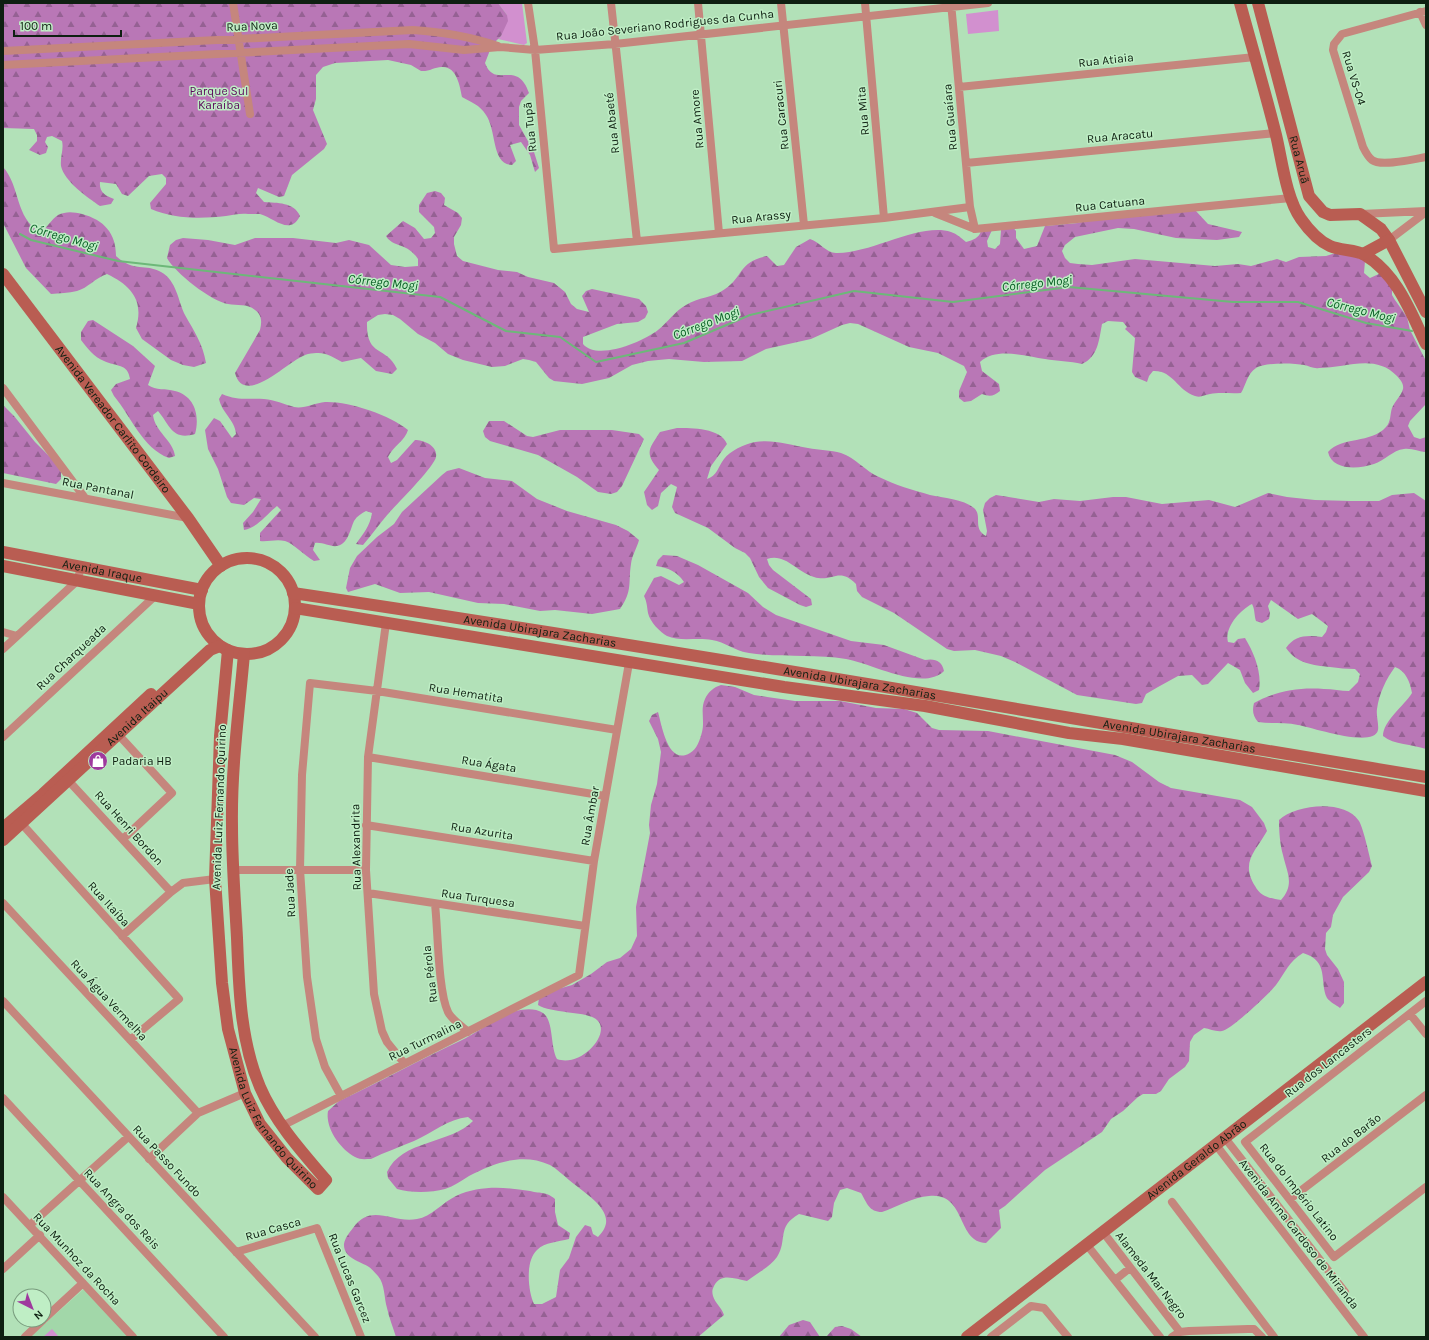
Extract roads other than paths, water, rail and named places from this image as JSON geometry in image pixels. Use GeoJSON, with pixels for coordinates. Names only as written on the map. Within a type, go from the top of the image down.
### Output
{"type":"FeatureCollection","features":[{"type":"Feature","properties":{"kind":"main road","name":"Rua Aruã"},"geometry":{"type":"LineString","coordinates":[[1240,3],[1276,133],[1291,198],[1301,219],[1317,236],[1330,246],[1363,254]]}},
{"type":"Feature","properties":{"kind":"main road","name":"Rua Aruã"},"geometry":{"type":"LineString","coordinates":[[1258,3],[1280,92],[1309,196],[1323,212],[1330,215],[1360,214]]}},
{"type":"Feature","properties":{"kind":"main road"},"geometry":{"type":"LineString","coordinates":[[1266,96],[1280,92]]}},
{"type":"Feature","properties":{"kind":"main road"},"geometry":{"type":"LineString","coordinates":[[1360,214],[1380,229],[1388,240],[1426,312]]}},
{"type":"Feature","properties":{"kind":"main road"},"geometry":{"type":"LineString","coordinates":[[1388,240],[1363,254],[1376,263],[1389,276],[1406,303],[1422,335]]}},
{"type":"Feature","properties":{"kind":"main road","name":"Avenida Vereador Carlito Cordeiro"},"geometry":{"type":"LineString","coordinates":[[3,274],[188,518],[221,566]]}},
{"type":"Feature","properties":{"kind":"main road","name":"Avenida Iraque"},"geometry":{"type":"LineString","coordinates":[[3,552],[202,590]]}},
{"type":"Feature","properties":{"kind":"main road"},"geometry":{"type":"LineString","coordinates":[[240,559],[261,560],[279,570],[286,578],[293,593],[295,608],[292,620],[287,632],[279,641],[268,649],[256,653],[244,654],[224,648],[209,636],[200,615],[199,604],[202,590],[206,581],[221,566],[240,559]]}},
{"type":"Feature","properties":{"kind":"main road","name":"Avenida Iraque"},"geometry":{"type":"LineString","coordinates":[[3,566],[199,604]]}},
{"type":"Feature","properties":{"kind":"main road","name":"Avenida Ubirajara Zacharias"},"geometry":{"type":"LineString","coordinates":[[293,593],[940,695],[1067,718],[1426,776]]}},
{"type":"Feature","properties":{"kind":"main road","name":"Avenida Ubirajara Zacharias"},"geometry":{"type":"LineString","coordinates":[[295,608],[776,686],[925,706],[1069,733],[1123,739],[1426,791]]}},
{"type":"Feature","properties":{"kind":"main road","name":"Avenida Itaipu"},"geometry":{"type":"LineString","coordinates":[[116,732],[203,646],[209,636]]}},
{"type":"Feature","properties":{"kind":"main road","name":"Avenida Itaipu"},"geometry":{"type":"LineString","coordinates":[[3,840],[22,824],[66,778],[116,732],[210,650],[224,648]]}},
{"type":"Feature","properties":{"kind":"main road","name":"Avenida Luiz Fernando Quirino"},"geometry":{"type":"LineString","coordinates":[[224,648],[215,879],[222,983],[228,1029],[244,1093],[269,1138],[318,1189],[326,1180],[274,1115],[260,1087],[247,1050],[239,990],[232,819],[236,738],[244,654]]}},
{"type":"Feature","properties":{"kind":"main road","name":"Avenida Itaipu"},"geometry":{"type":"LineString","coordinates":[[3,828],[66,778]]}},
{"type":"Feature","properties":{"kind":"main road"},"geometry":{"type":"LineString","coordinates":[[217,818],[227,816],[232,819]]}},
{"type":"Feature","properties":{"kind":"main road"},"geometry":{"type":"LineString","coordinates":[[219,925],[224,933],[228,934],[236,930]]}},
{"type":"Feature","properties":{"kind":"main road","name":"Avenida Geraldo Abrão"},"geometry":{"type":"LineString","coordinates":[[968,1337],[1426,982]]}},
{"type":"Feature","properties":{"kind":"street"},"geometry":{"type":"LineString","coordinates":[[233,3],[250,114]]}},
{"type":"Feature","properties":{"kind":"street","name":"Rua Tupã"},"geometry":{"type":"LineString","coordinates":[[528,3],[535,50],[554,249]]}},
{"type":"Feature","properties":{"kind":"street","name":"Rua Abaeté"},"geometry":{"type":"LineString","coordinates":[[611,3],[637,241]]}},
{"type":"Feature","properties":{"kind":"street","name":"Rua Amore"},"geometry":{"type":"LineString","coordinates":[[698,3],[720,233]]}},
{"type":"Feature","properties":{"kind":"street","name":"Rua Caracuri"},"geometry":{"type":"LineString","coordinates":[[781,3],[804,225]]}},
{"type":"Feature","properties":{"kind":"street","name":"Rua Mita"},"geometry":{"type":"LineString","coordinates":[[866,3],[884,218]]}},
{"type":"Feature","properties":{"kind":"street","name":"Rua João Severiano Rodrigues da Cunha"},"geometry":{"type":"LineString","coordinates":[[535,50],[615,44],[867,17],[952,5],[988,3]]}},
{"type":"Feature","properties":{"kind":"street","name":"Rua Guaíara"},"geometry":{"type":"LineString","coordinates":[[952,5],[970,207],[975,229]]}},
{"type":"Feature","properties":{"kind":"street"},"geometry":{"type":"LineString","coordinates":[[1423,11],[1426,25]]}},
{"type":"Feature","properties":{"kind":"street","name":"Rua VS-04"},"geometry":{"type":"LineString","coordinates":[[1423,11],[1342,34],[1334,44],[1332,50],[1362,147],[1372,160],[1380,163],[1426,157]]}},
{"type":"Feature","properties":{"kind":"street","name":"Rua Nova"},"geometry":{"type":"LineString","coordinates":[[3,51],[413,30],[446,32],[470,37],[500,47]]}},
{"type":"Feature","properties":{"kind":"street","name":"Rua Nova"},"geometry":{"type":"LineString","coordinates":[[3,65],[409,44],[464,50],[500,47],[535,50]]}},
{"type":"Feature","properties":{"kind":"street","name":"Rua Atiaia"},"geometry":{"type":"LineString","coordinates":[[959,87],[1255,57]]}},
{"type":"Feature","properties":{"kind":"street","name":"Rua Aracatu"},"geometry":{"type":"LineString","coordinates":[[966,163],[1276,133]]}},
{"type":"Feature","properties":{"kind":"street","name":"Rua Catuana"},"geometry":{"type":"LineString","coordinates":[[934,212],[975,229],[1291,198]]}},
{"type":"Feature","properties":{"kind":"street","name":"Rua Arassy"},"geometry":{"type":"LineString","coordinates":[[554,249],[884,218],[970,207]]}},
{"type":"Feature","properties":{"kind":"street"},"geometry":{"type":"LineString","coordinates":[[1388,240],[1426,211]]}},
{"type":"Feature","properties":{"kind":"street","name":"Rua Aruã"},"geometry":{"type":"LineString","coordinates":[[1360,214],[1426,211]]}},
{"type":"Feature","properties":{"kind":"street"},"geometry":{"type":"LineString","coordinates":[[3,388],[85,498]]}},
{"type":"Feature","properties":{"kind":"street","name":"Rua Pantanal"},"geometry":{"type":"LineString","coordinates":[[3,483],[188,518]]}},
{"type":"Feature","properties":{"kind":"street"},"geometry":{"type":"LineString","coordinates":[[3,649],[77,581],[81,568]]}},
{"type":"Feature","properties":{"kind":"street","name":"Rua Charqueada"},"geometry":{"type":"LineString","coordinates":[[3,737],[156,595]]}},
{"type":"Feature","properties":{"kind":"street","name":"Rua Alexandrita"},"geometry":{"type":"LineString","coordinates":[[386,623],[368,757],[366,870],[374,994],[382,1032],[387,1042],[404,1063]]}},
{"type":"Feature","properties":{"kind":"street"},"geometry":{"type":"LineString","coordinates":[[3,632],[17,636]]}},
{"type":"Feature","properties":{"kind":"street","name":"Rua Âmbar"},"geometry":{"type":"LineString","coordinates":[[579,975],[594,861],[629,663]]}},
{"type":"Feature","properties":{"kind":"street","name":"Rua Hematita"},"geometry":{"type":"LineString","coordinates":[[310,683],[377,691],[617,730]]}},
{"type":"Feature","properties":{"kind":"street","name":"Rua Jade"},"geometry":{"type":"LineString","coordinates":[[310,683],[302,775],[300,869],[307,977],[316,1039],[325,1067],[341,1096]]}},
{"type":"Feature","properties":{"kind":"street"},"geometry":{"type":"LineString","coordinates":[[116,732],[172,794],[123,839]]}},
{"type":"Feature","properties":{"kind":"street","name":"Rua Ágata"},"geometry":{"type":"LineString","coordinates":[[368,757],[605,796]]}},
{"type":"Feature","properties":{"kind":"street","name":"Rua Henri Bordon"},"geometry":{"type":"LineString","coordinates":[[66,778],[171,892]]}},
{"type":"Feature","properties":{"kind":"street","name":"Rua Itaíba"},"geometry":{"type":"LineString","coordinates":[[22,824],[179,999],[130,1040]]}},
{"type":"Feature","properties":{"kind":"street","name":"Rua Azurita"},"geometry":{"type":"LineString","coordinates":[[366,825],[594,861]]}},
{"type":"Feature","properties":{"kind":"street"},"geometry":{"type":"LineString","coordinates":[[234,870],[366,870]]}},
{"type":"Feature","properties":{"kind":"street"},"geometry":{"type":"LineString","coordinates":[[122,936],[171,892],[183,884],[215,879]]}},
{"type":"Feature","properties":{"kind":"street","name":"Rua Turquesa"},"geometry":{"type":"LineString","coordinates":[[368,893],[585,926]]}},
{"type":"Feature","properties":{"kind":"street","name":"Rua Água Vermelha"},"geometry":{"type":"LineString","coordinates":[[3,903],[198,1113]]}},
{"type":"Feature","properties":{"kind":"street","name":"Rua Pérola"},"geometry":{"type":"LineString","coordinates":[[435,904],[442,986],[446,1005],[449,1014],[468,1032]]}},
{"type":"Feature","properties":{"kind":"street","name":"Rua Turmalina"},"geometry":{"type":"LineString","coordinates":[[282,1126],[579,975]]}},
{"type":"Feature","properties":{"kind":"street","name":"Rua Passo Fundo"},"geometry":{"type":"LineString","coordinates":[[3,1001],[315,1337]]}},
{"type":"Feature","properties":{"kind":"street","name":"Rua dos Lancasters"},"geometry":{"type":"LineString","coordinates":[[1245,1142],[1426,1001]]}},
{"type":"Feature","properties":{"kind":"street"},"geometry":{"type":"LineString","coordinates":[[1410,1014],[1426,1034]]}},
{"type":"Feature","properties":{"kind":"street"},"geometry":{"type":"LineString","coordinates":[[149,1159],[198,1113],[244,1093]]}},
{"type":"Feature","properties":{"kind":"street","name":"Rua do Barão"},"geometry":{"type":"LineString","coordinates":[[1290,1200],[1426,1095]]}},
{"type":"Feature","properties":{"kind":"street","name":"Rua Angra dos Reis"},"geometry":{"type":"LineString","coordinates":[[3,1098],[224,1337]]}},
{"type":"Feature","properties":{"kind":"street"},"geometry":{"type":"LineString","coordinates":[[30,1225],[128,1137]]}},
{"type":"Feature","properties":{"kind":"street","name":"Avenida Anna Cardoso de Miranda"},"geometry":{"type":"LineString","coordinates":[[1220,1141],[1345,1292]]}},
{"type":"Feature","properties":{"kind":"street","name":"Avenida Anna Cardoso de Miranda"},"geometry":{"type":"LineString","coordinates":[[1220,1141],[1364,1337]]}},
{"type":"Feature","properties":{"kind":"street","name":"Rua do Império Latino"},"geometry":{"type":"LineString","coordinates":[[1245,1142],[1334,1257],[1426,1187]]}},
{"type":"Feature","properties":{"kind":"street","name":"Rua Munhoz da Rocha"},"geometry":{"type":"LineString","coordinates":[[3,1197],[40,1235],[133,1337]]}},
{"type":"Feature","properties":{"kind":"street"},"geometry":{"type":"LineString","coordinates":[[1172,1202],[1274,1337]]}},
{"type":"Feature","properties":{"kind":"street","name":"Rua Casca"},"geometry":{"type":"LineString","coordinates":[[236,1252],[317,1228]]}},
{"type":"Feature","properties":{"kind":"street","name":"Rua Lucas Garcez"},"geometry":{"type":"LineString","coordinates":[[317,1228],[359,1336]]}},
{"type":"Feature","properties":{"kind":"street","name":"Alameda Mar Negro"},"geometry":{"type":"LineString","coordinates":[[1103,1232],[1180,1332]]}},
{"type":"Feature","properties":{"kind":"street"},"geometry":{"type":"LineString","coordinates":[[3,1269],[40,1235]]}},
{"type":"Feature","properties":{"kind":"street"},"geometry":{"type":"LineString","coordinates":[[1087,1245],[1160,1337]]}},
{"type":"Feature","properties":{"kind":"street"},"geometry":{"type":"LineString","coordinates":[[1115,1280],[1130,1268]]}},
{"type":"Feature","properties":{"kind":"street"},"geometry":{"type":"LineString","coordinates":[[52,1312],[83,1283]]}},
{"type":"Feature","properties":{"kind":"street"},"geometry":{"type":"LineString","coordinates":[[991,1337],[1031,1306],[1044,1308],[1068,1337]]}},
{"type":"Feature","properties":{"kind":"street"},"geometry":{"type":"LineString","coordinates":[[1248,1329],[1259,1317]]}},
{"type":"Feature","properties":{"kind":"street"},"geometry":{"type":"LineString","coordinates":[[25,1337],[35,1328]]}},
{"type":"Feature","properties":{"kind":"street"},"geometry":{"type":"LineString","coordinates":[[1172,1337],[1180,1332],[1248,1329],[1254,1329],[1262,1337]]}},
{"type":"Feature","properties":{"kind":"waterway","name":"Córrego Mogi"},"geometry":{"type":"LineString","coordinates":[[20,234],[31,240],[118,261],[440,297],[506,331],[560,337],[596,362],[684,343],[750,315],[854,291],[953,302],[1069,287],[1233,302],[1298,302],[1366,323],[1412,331]]}},
{"type":"Feature","properties":{"kind":"place","name":"Padaria HB"},"geometry":{"type":"Point","coordinates":[98,761]}},
{"type":"Feature","properties":{"kind":"park label","name":"Parque Sul Karaíba"},"geometry":{"type":"Point","coordinates":[219,98]}}]}
